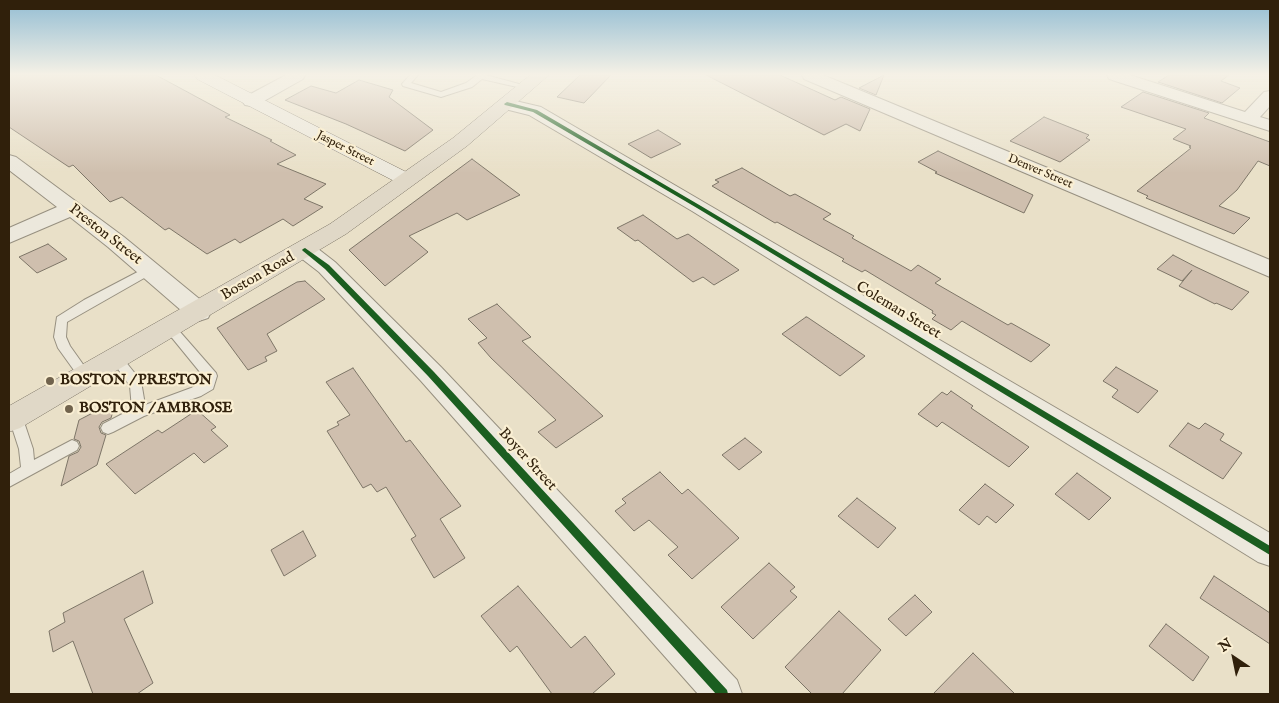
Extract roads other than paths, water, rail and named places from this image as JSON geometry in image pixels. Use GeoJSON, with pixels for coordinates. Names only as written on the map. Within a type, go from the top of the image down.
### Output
{"type":"FeatureCollection","features":[{"type":"Feature","properties":{"kind":"main road","name":"Jasper Street"},"geometry":{"type":"LineString","coordinates":[[265,108],[408,180]]}},
{"type":"Feature","properties":{"kind":"main road","name":"Boston Road"},"geometry":{"type":"LineString","coordinates":[[12,418],[305,250],[408,180],[503,108]]}},
{"type":"Feature","properties":{"kind":"street","name":"Coleman Street"},"geometry":{"type":"LineString","coordinates":[[523,108],[535,111],[671,191],[1270,551]]}},
{"type":"Feature","properties":{"kind":"street","name":"Denver Street"},"geometry":{"type":"LineString","coordinates":[[890,108],[1270,268]]}},
{"type":"Feature","properties":{"kind":"street"},"geometry":{"type":"LineString","coordinates":[[1215,108],[1270,126]]}},
{"type":"Feature","properties":{"kind":"street"},"geometry":{"type":"LineString","coordinates":[[1248,119],[1259,108]]}},
{"type":"Feature","properties":{"kind":"street","name":"Preston Street"},"geometry":{"type":"LineString","coordinates":[[9,161],[149,270],[199,312]]}},
{"type":"Feature","properties":{"kind":"street"},"geometry":{"type":"LineString","coordinates":[[9,236],[71,209]]}},
{"type":"Feature","properties":{"kind":"street","name":"Boyer Street"},"geometry":{"type":"LineString","coordinates":[[305,250],[327,267],[431,374],[723,694]]}},
{"type":"Feature","properties":{"kind":"lane"},"geometry":{"type":"LineString","coordinates":[[86,377],[64,348],[60,337],[61,320],[149,270]]}},
{"type":"Feature","properties":{"kind":"lane"},"geometry":{"type":"LineString","coordinates":[[108,428],[139,412],[196,392],[208,385],[211,376],[170,328]]}},
{"type":"Feature","properties":{"kind":"lane"},"geometry":{"type":"LineString","coordinates":[[117,359],[136,385],[139,412]]}},
{"type":"Feature","properties":{"kind":"lane"},"geometry":{"type":"LineString","coordinates":[[12,418],[26,449],[28,470]]}},
{"type":"Feature","properties":{"kind":"lane"},"geometry":{"type":"LineString","coordinates":[[9,481],[72,446]]}},
{"type":"Feature","properties":{"kind":"place","name":"BOSTON / PRESTON"},"geometry":{"type":"Point","coordinates":[50,381]}},
{"type":"Feature","properties":{"kind":"place","name":"BOSTON / AMBROSE"},"geometry":{"type":"Point","coordinates":[69,409]}}]}
